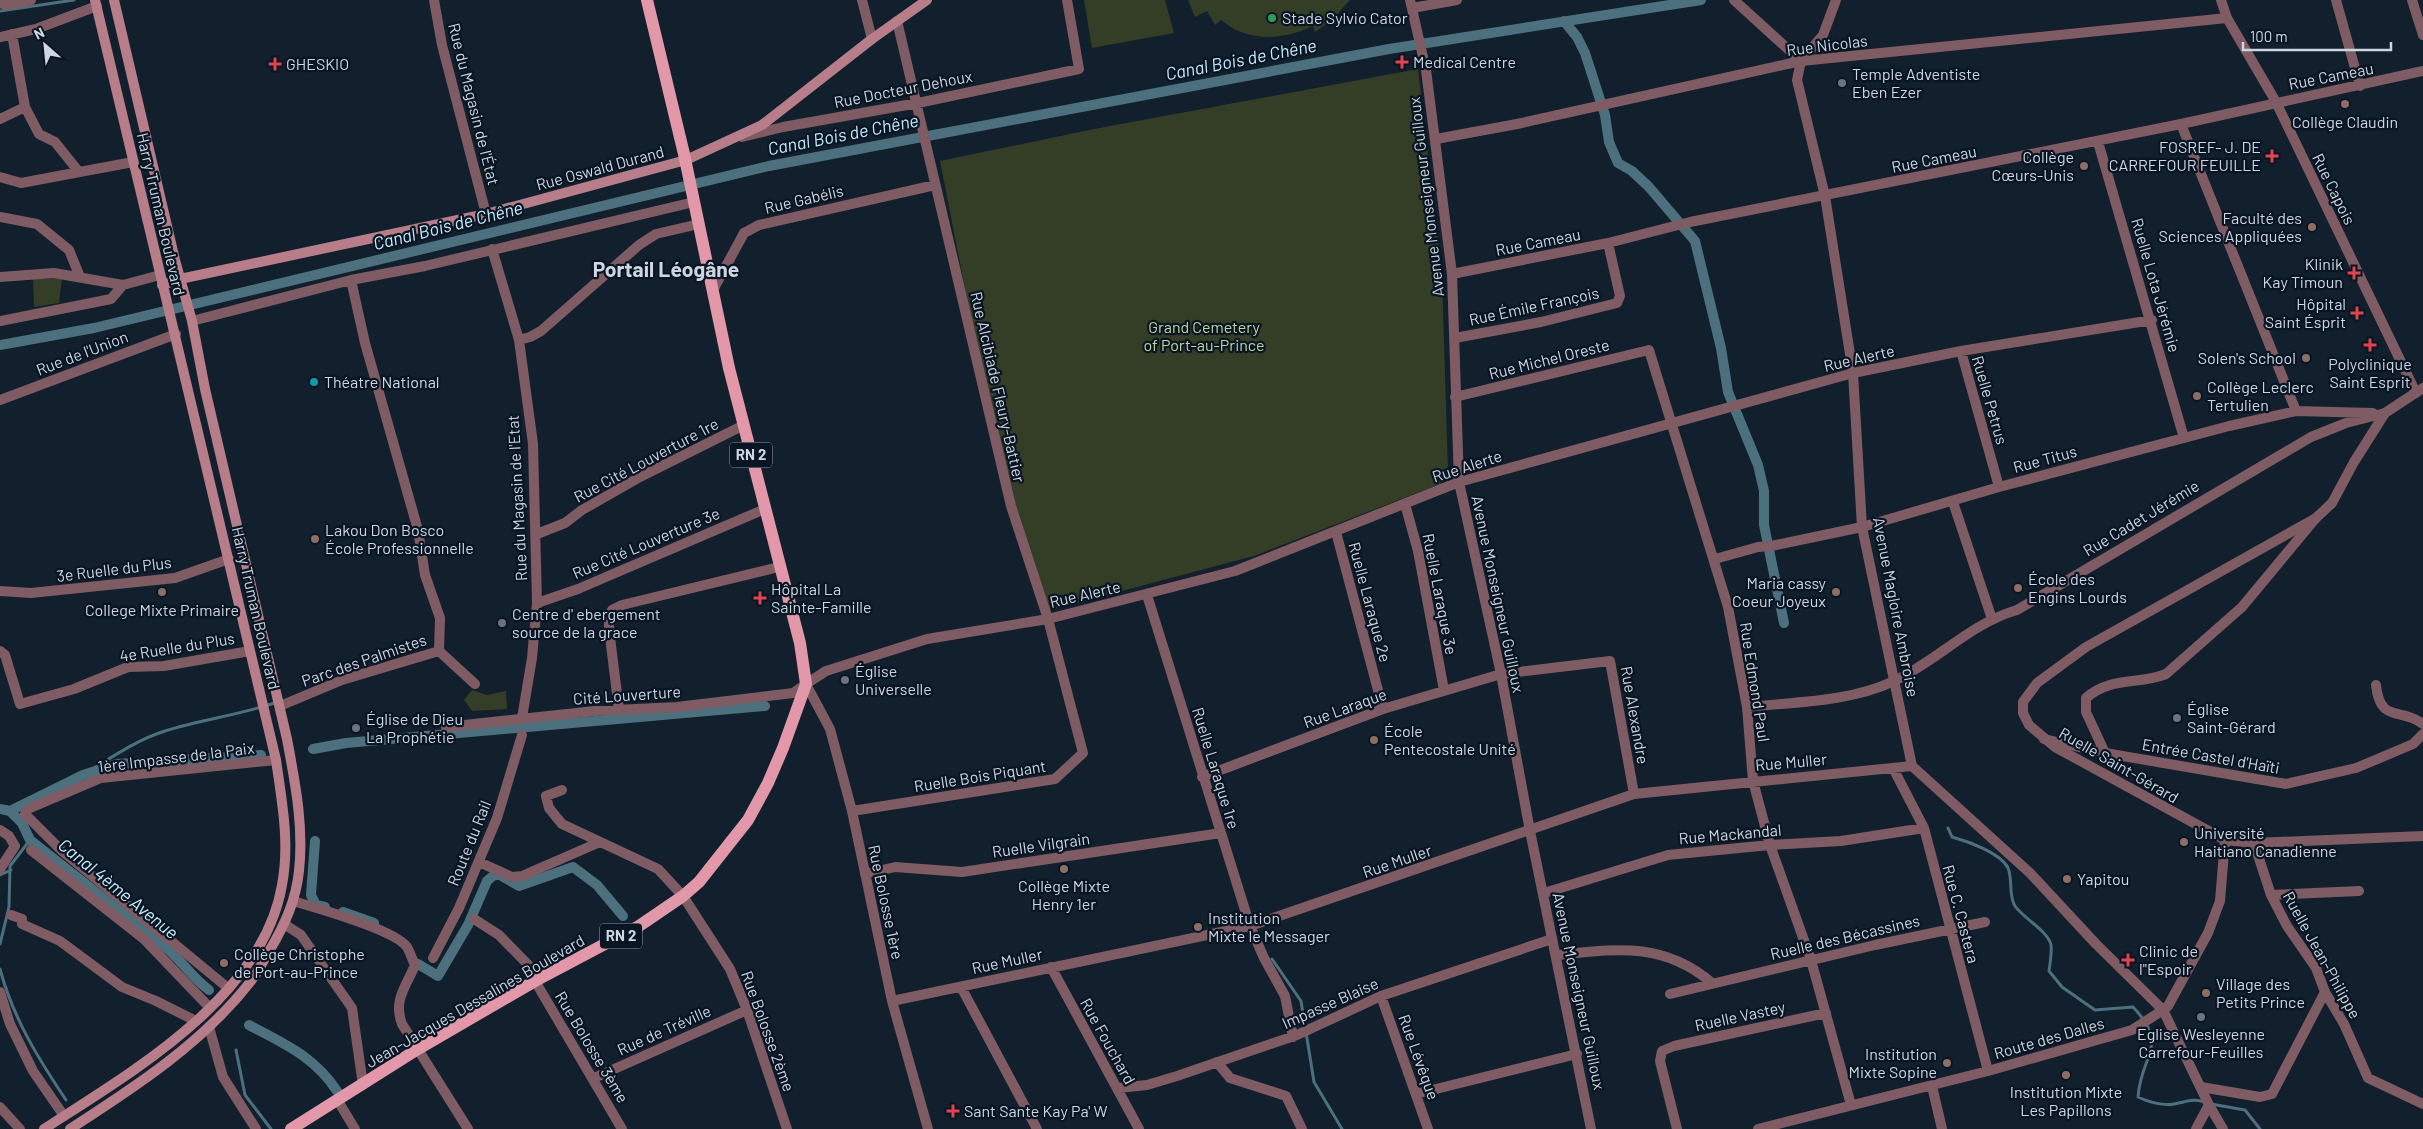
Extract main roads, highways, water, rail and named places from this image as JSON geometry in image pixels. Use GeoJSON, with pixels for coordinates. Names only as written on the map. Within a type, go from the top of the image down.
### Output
{"type":"FeatureCollection","features":[{"type":"Feature","properties":{"kind":"main road","name":"Harry Truman Boulevard"},"geometry":{"type":"LineString","coordinates":[[70,1129],[122,1095],[192,1042],[209,1027],[252,980],[284,924],[293,901],[299,872],[301,832],[295,780],[280,706],[205,390],[191,316],[181,282],[114,0]]}},
{"type":"Feature","properties":{"kind":"main road","name":"Jean-Jacques Dessalines Boulevard"},"geometry":{"type":"LineString","coordinates":[[291,1129],[418,1049],[538,979],[627,933],[683,896],[699,882],[748,820],[780,757],[806,684],[800,642],[779,567],[744,424],[647,0]]}},
{"type":"Feature","properties":{"kind":"main road","name":"Rue Oswald Durand"},"geometry":{"type":"LineString","coordinates":[[162,284],[181,282],[486,214],[686,165],[762,125],[872,38],[927,0]]}},
{"type":"Feature","properties":{"kind":"main road","name":"Harry Truman Boulevard"},"geometry":{"type":"LineString","coordinates":[[44,1129],[132,1070],[196,1021],[228,988],[250,960],[264,935],[282,886],[285,860],[285,818],[276,760],[96,3]]}},
{"type":"Feature","properties":{"kind":"waterway"},"geometry":{"type":"LineString","coordinates":[[0,11],[74,0]]}},
{"type":"Feature","properties":{"kind":"waterway","name":"Canal Bois de Chêne"},"geometry":{"type":"LineString","coordinates":[[0,345],[94,328],[769,166],[1389,49],[1701,0]]}},
{"type":"Feature","properties":{"kind":"waterway"},"geometry":{"type":"LineString","coordinates":[[1564,21],[1577,37],[1585,53],[1605,115],[1609,142],[1618,163],[1632,171],[1649,187],[1695,241],[1721,348],[1728,392],[1758,465],[1764,491],[1764,525],[1784,623]]}},
{"type":"Feature","properties":{"kind":"waterway"},"geometry":{"type":"LineString","coordinates":[[83,775],[123,750],[154,735],[277,702]]}},
{"type":"Feature","properties":{"kind":"waterway"},"geometry":{"type":"LineString","coordinates":[[313,749],[346,743],[765,706]]}},
{"type":"Feature","properties":{"kind":"waterway","name":"Canal 4ème Avenue"},"geometry":{"type":"LineString","coordinates":[[0,809],[10,811],[83,775],[117,764],[261,755]]}},
{"type":"Feature","properties":{"kind":"waterway","name":"Canal 4ème Avenue"},"geometry":{"type":"LineString","coordinates":[[10,811],[22,823],[30,840],[169,950],[209,990]]}},
{"type":"Feature","properties":{"kind":"waterway"},"geometry":{"type":"LineString","coordinates":[[1948,828],[1952,837],[1983,848],[1998,857],[2008,868],[2015,906],[2049,940],[2051,945],[2049,971],[2062,987],[2095,1010],[2133,1007],[2144,1020],[2150,1031],[2152,1041],[2140,1082],[2138,1097],[2151,1102],[2165,1104],[2193,1100],[2205,1102]]}},
{"type":"Feature","properties":{"kind":"waterway"},"geometry":{"type":"LineString","coordinates":[[0,944],[9,907],[10,866],[30,840]]}},
{"type":"Feature","properties":{"kind":"waterway"},"geometry":{"type":"LineString","coordinates":[[315,841],[311,895],[316,905],[325,907]]}},
{"type":"Feature","properties":{"kind":"waterway"},"geometry":{"type":"LineString","coordinates":[[418,964],[438,976],[468,925],[487,881],[494,875],[500,875],[519,886],[573,867],[597,885],[623,916]]}},
{"type":"Feature","properties":{"kind":"waterway"},"geometry":{"type":"LineString","coordinates":[[0,875],[11,870]]}},
{"type":"Feature","properties":{"kind":"waterway"},"geometry":{"type":"LineString","coordinates":[[343,912],[374,923]]}},
{"type":"Feature","properties":{"kind":"waterway"},"geometry":{"type":"LineString","coordinates":[[1272,959],[1301,1001],[1314,1082],[1342,1129]]}},
{"type":"Feature","properties":{"kind":"waterway"},"geometry":{"type":"LineString","coordinates":[[0,969],[5,987],[27,1037],[66,1100]]}},
{"type":"Feature","properties":{"kind":"waterway"},"geometry":{"type":"LineString","coordinates":[[249,1025],[298,1052],[318,1069],[337,1091]]}},
{"type":"Feature","properties":{"kind":"waterway"},"geometry":{"type":"LineString","coordinates":[[236,1050],[245,1095],[271,1129]]}},
{"type":"Feature","properties":{"kind":"waterway"},"geometry":{"type":"LineString","coordinates":[[2211,1104],[2245,1110],[2260,1129]]}},
{"type":"Feature","properties":{"kind":"place","name":"Stade Sylvio Cator"},"geometry":{"type":"Point","coordinates":[1272,18]}},
{"type":"Feature","properties":{"kind":"place","name":"Medical Centre"},"geometry":{"type":"Point","coordinates":[1402,62]}},
{"type":"Feature","properties":{"kind":"place","name":"GHESKIO"},"geometry":{"type":"Point","coordinates":[275,64]}},
{"type":"Feature","properties":{"kind":"place","name":"Temple Adventiste Eben Ezer"},"geometry":{"type":"Point","coordinates":[1842,83]}},
{"type":"Feature","properties":{"kind":"place","name":"Collège Claudin"},"geometry":{"type":"Point","coordinates":[2345,104]}},
{"type":"Feature","properties":{"kind":"place","name":"FOSREF- J. DE CARREFOUR FEUILLE"},"geometry":{"type":"Point","coordinates":[2272,156]}},
{"type":"Feature","properties":{"kind":"place","name":"Collège Cœurs-Unis"},"geometry":{"type":"Point","coordinates":[2084,166]}},
{"type":"Feature","properties":{"kind":"place","name":"Faculté des Sciences Appliquées"},"geometry":{"type":"Point","coordinates":[2312,227]}},
{"type":"Feature","properties":{"kind":"place","name":"Klinik Kay Timoun"},"geometry":{"type":"Point","coordinates":[2354,273]}},
{"type":"Feature","properties":{"kind":"place","name":"Hôpital Saint Ésprit"},"geometry":{"type":"Point","coordinates":[2357,313]}},
{"type":"Feature","properties":{"kind":"place","name":"Polyclinique Saint Esprit"},"geometry":{"type":"Point","coordinates":[2370,345]}},
{"type":"Feature","properties":{"kind":"place","name":"Solen's School"},"geometry":{"type":"Point","coordinates":[2306,358]}},
{"type":"Feature","properties":{"kind":"place","name":"Théatre National"},"geometry":{"type":"Point","coordinates":[314,382]}},
{"type":"Feature","properties":{"kind":"place","name":"Collège Leclerc Tertulien"},"geometry":{"type":"Point","coordinates":[2197,396]}},
{"type":"Feature","properties":{"kind":"place","name":"Lakou Don Bosco École Professionnelle"},"geometry":{"type":"Point","coordinates":[315,539]}},
{"type":"Feature","properties":{"kind":"place","name":"École des Engins Lourds"},"geometry":{"type":"Point","coordinates":[2018,588]}},
{"type":"Feature","properties":{"kind":"place","name":"College Mixte Primaire"},"geometry":{"type":"Point","coordinates":[162,592]}},
{"type":"Feature","properties":{"kind":"place","name":"Maria cassy Coeur Joyeux"},"geometry":{"type":"Point","coordinates":[1836,592]}},
{"type":"Feature","properties":{"kind":"place","name":"Hôpital La Sainte-Famille"},"geometry":{"type":"Point","coordinates":[760,598]}},
{"type":"Feature","properties":{"kind":"place","name":"Centre d' ebergement source de la grace"},"geometry":{"type":"Point","coordinates":[502,623]}},
{"type":"Feature","properties":{"kind":"place","name":"Église Universelle"},"geometry":{"type":"Point","coordinates":[845,680]}},
{"type":"Feature","properties":{"kind":"place","name":"Église Saint-Gérard"},"geometry":{"type":"Point","coordinates":[2177,718]}},
{"type":"Feature","properties":{"kind":"place","name":"Église de Dieu La Prophétie"},"geometry":{"type":"Point","coordinates":[356,728]}},
{"type":"Feature","properties":{"kind":"place","name":"École Pentecostale Unité"},"geometry":{"type":"Point","coordinates":[1374,740]}},
{"type":"Feature","properties":{"kind":"place","name":"Université Haitiano Canadienne"},"geometry":{"type":"Point","coordinates":[2184,842]}},
{"type":"Feature","properties":{"kind":"place","name":"Collège Mixte Henry 1er"},"geometry":{"type":"Point","coordinates":[1064,869]}},
{"type":"Feature","properties":{"kind":"place","name":"Yapitou"},"geometry":{"type":"Point","coordinates":[2067,879]}},
{"type":"Feature","properties":{"kind":"place","name":"Institution Mixte le Messager"},"geometry":{"type":"Point","coordinates":[1198,927]}},
{"type":"Feature","properties":{"kind":"place","name":"Clinic de l\"Espoir"},"geometry":{"type":"Point","coordinates":[2128,960]}},
{"type":"Feature","properties":{"kind":"place","name":"Collège Christophe de Port-au-Prince"},"geometry":{"type":"Point","coordinates":[224,963]}},
{"type":"Feature","properties":{"kind":"place","name":"Village des Petits Prince"},"geometry":{"type":"Point","coordinates":[2206,993]}},
{"type":"Feature","properties":{"kind":"place","name":"Eglise Wesleyenne Carrefour-Feuilles"},"geometry":{"type":"Point","coordinates":[2201,1017]}},
{"type":"Feature","properties":{"kind":"place","name":"Institution Mixte Sopine"},"geometry":{"type":"Point","coordinates":[1947,1063]}},
{"type":"Feature","properties":{"kind":"place","name":"Institution Mixte Les Papillons"},"geometry":{"type":"Point","coordinates":[2066,1075]}},
{"type":"Feature","properties":{"kind":"place","name":"Sant Sante Kay Pa' W"},"geometry":{"type":"Point","coordinates":[953,1111]}},
{"type":"Feature","properties":{"kind":"district","name":"Portail Léogâne"},"geometry":{"type":"Point","coordinates":[666,270]}},
{"type":"Feature","properties":{"kind":"park label","name":"Grand Cemetery of Port-au-Prince"},"geometry":{"type":"Point","coordinates":[1204,336]}}]}
